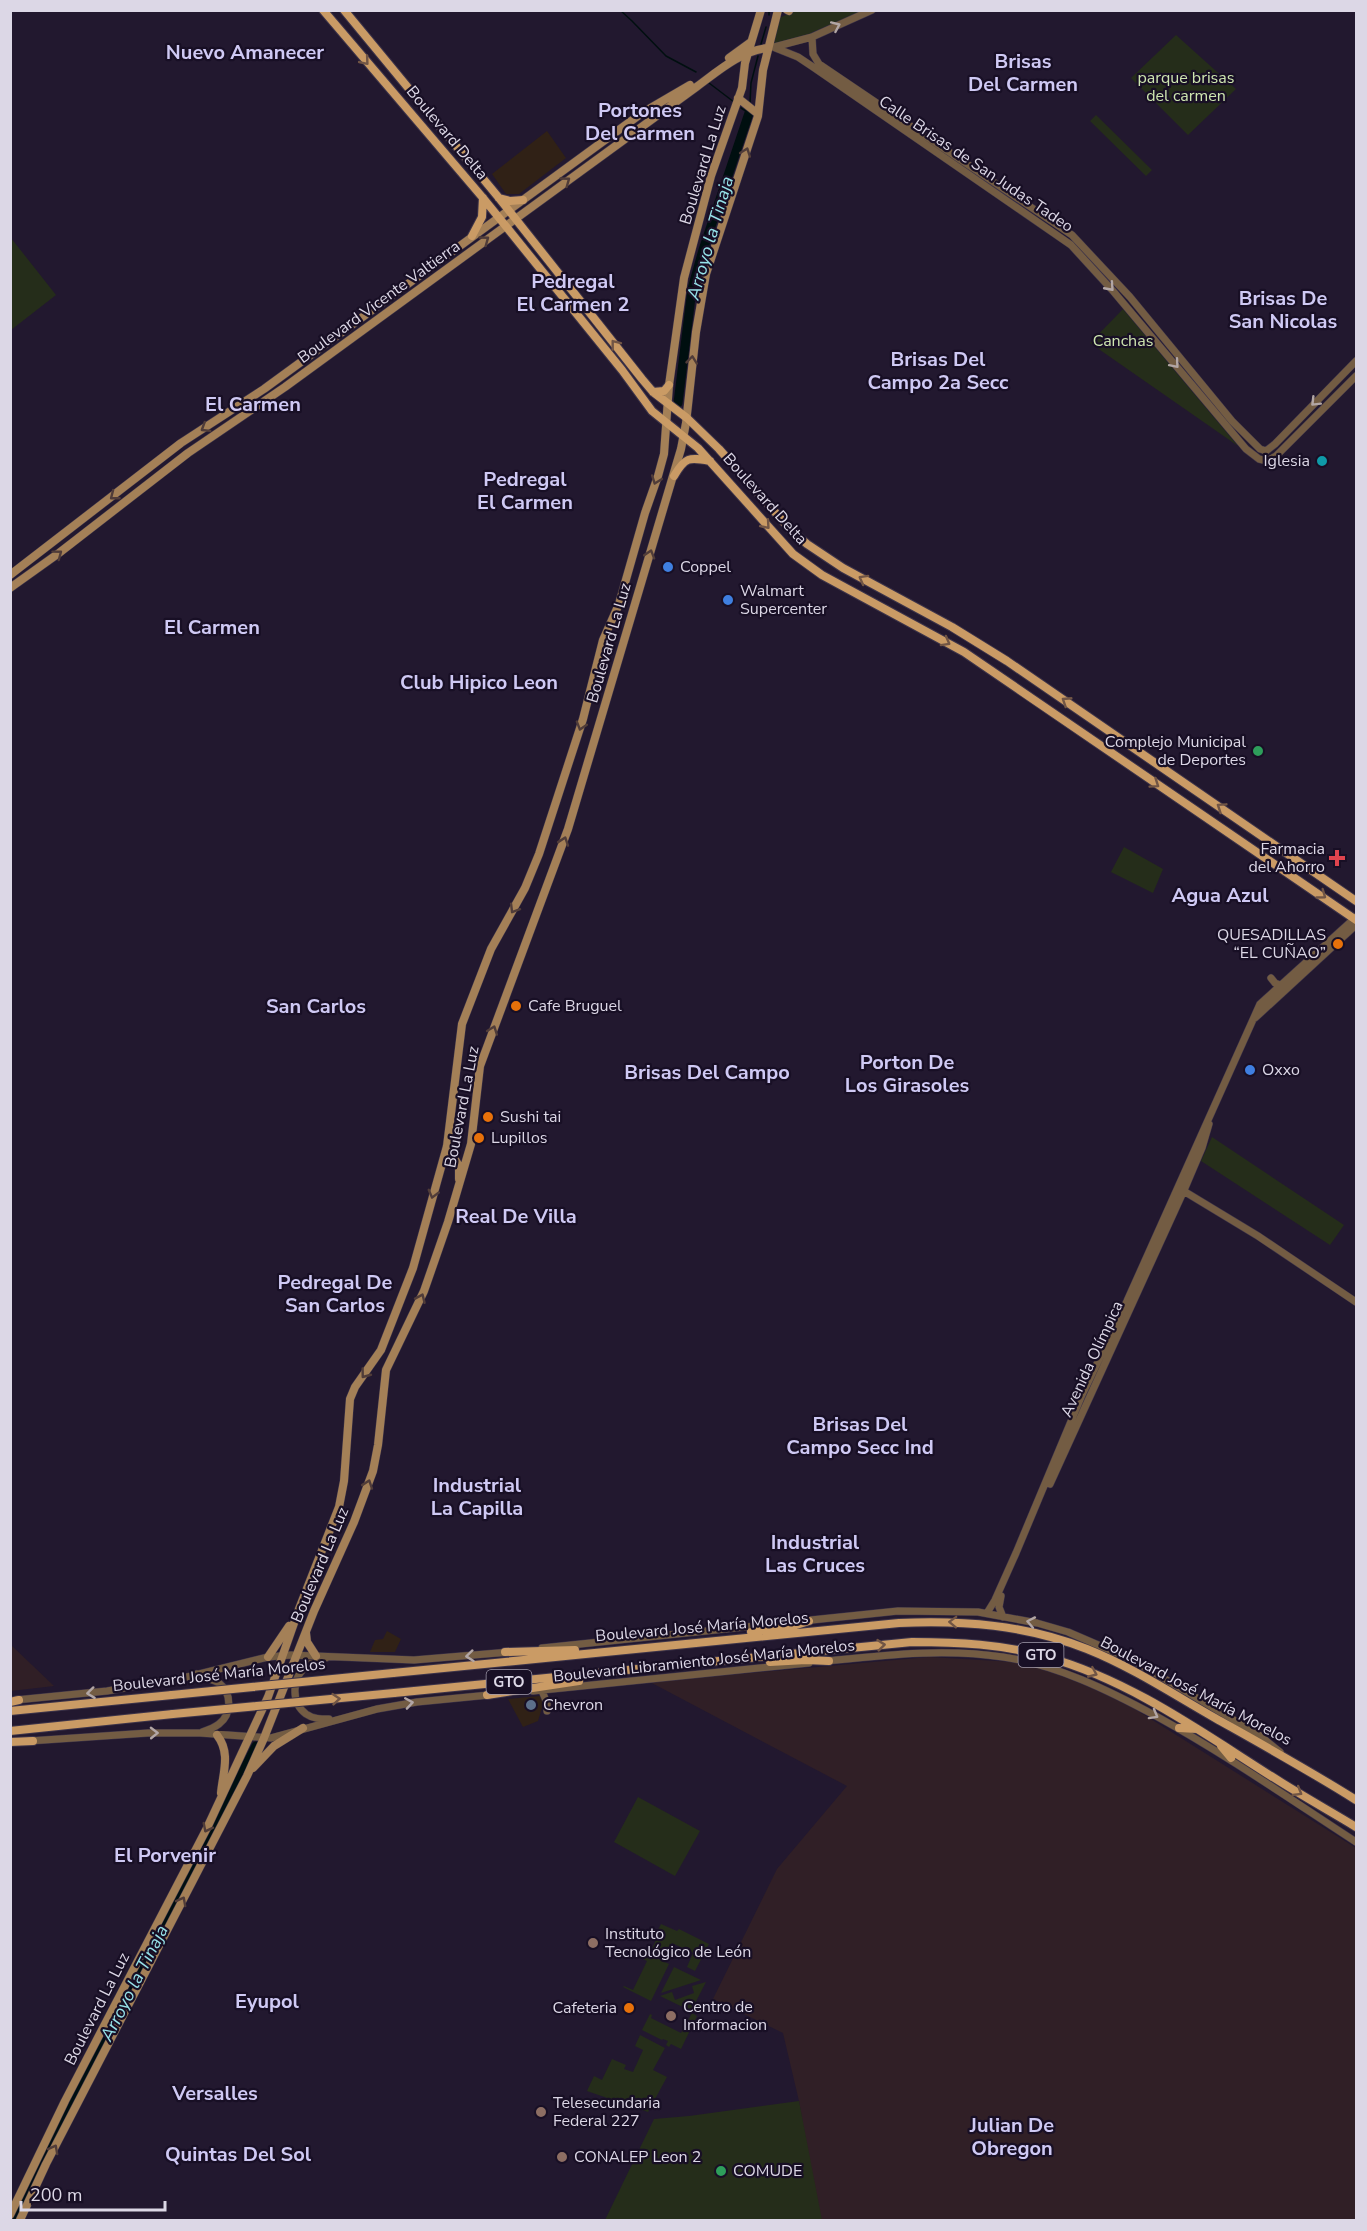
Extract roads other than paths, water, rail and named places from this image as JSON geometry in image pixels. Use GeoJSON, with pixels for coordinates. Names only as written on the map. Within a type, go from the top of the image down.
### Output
{"type":"FeatureCollection","features":[{"type":"Feature","properties":{"kind":"main road","name":"Boulevard Delta"},"geometry":{"type":"LineString","coordinates":[[323,10],[483,198],[622,370],[652,411],[684,436],[710,461],[794,554],[822,574],[964,652],[1356,920]]}},
{"type":"Feature","properties":{"kind":"main road","name":"Boulevard Delta"},"geometry":{"type":"LineString","coordinates":[[344,10],[499,198],[653,392],[687,418],[730,460],[798,537],[843,568],[1007,661],[1356,901]]}},
{"type":"Feature","properties":{"kind":"main road"},"geometry":{"type":"LineString","coordinates":[[761,11],[765,19],[772,20],[777,14]]}},
{"type":"Feature","properties":{"kind":"main road","name":"Boulevard La Luz"},"geometry":{"type":"LineString","coordinates":[[10,2215],[65,2101],[220,1800],[284,1655],[341,1497],[350,1399],[355,1387],[381,1350],[413,1268],[444,1158],[462,1024],[491,949],[534,869],[588,704],[603,640],[619,604],[662,463],[669,385],[684,278],[711,176],[742,88],[748,54],[761,11]]}},
{"type":"Feature","properties":{"kind":"main road","name":"Boulevard La Luz"},"geometry":{"type":"LineString","coordinates":[[20,2220],[46,2164],[247,1776],[354,1522],[373,1471],[386,1370],[429,1278],[459,1187],[467,1160],[480,1066],[568,829],[674,476],[687,418],[696,332],[706,274],[758,114],[763,70],[771,48],[777,14]]}},
{"type":"Feature","properties":{"kind":"main road","name":"Boulevard Vicente Valtierra"},"geometry":{"type":"LineString","coordinates":[[512,215],[522,200],[642,113],[683,90],[752,42]]}},
{"type":"Feature","properties":{"kind":"main road","name":"Boulevard Vicente Valtierra"},"geometry":{"type":"LineString","coordinates":[[10,588],[188,453],[285,387],[502,222],[738,58],[771,48]]}},
{"type":"Feature","properties":{"kind":"main road"},"geometry":{"type":"LineString","coordinates":[[396,96],[407,96],[407,85]]}},
{"type":"Feature","properties":{"kind":"main road"},"geometry":{"type":"LineString","coordinates":[[738,98],[758,114]]}},
{"type":"Feature","properties":{"kind":"main road"},"geometry":{"type":"LineString","coordinates":[[424,129],[427,120],[438,124]]}},
{"type":"Feature","properties":{"kind":"main road"},"geometry":{"type":"LineString","coordinates":[[472,236],[482,217],[483,198]]}},
{"type":"Feature","properties":{"kind":"main road"},"geometry":{"type":"LineString","coordinates":[[499,198],[510,201],[522,200]]}},
{"type":"Feature","properties":{"kind":"main road","name":"Boulevard Vicente Valtierra"},"geometry":{"type":"LineString","coordinates":[[10,575],[179,445],[264,389],[472,236],[502,222]]}},
{"type":"Feature","properties":{"kind":"main road"},"geometry":{"type":"LineString","coordinates":[[530,257],[538,250]]}},
{"type":"Feature","properties":{"kind":"main road"},"geometry":{"type":"LineString","coordinates":[[575,313],[584,306]]}},
{"type":"Feature","properties":{"kind":"main road"},"geometry":{"type":"LineString","coordinates":[[653,392],[664,391],[669,385]]}},
{"type":"Feature","properties":{"kind":"main road"},"geometry":{"type":"LineString","coordinates":[[674,476],[683,462],[688,459],[710,461]]}},
{"type":"Feature","properties":{"kind":"main road"},"geometry":{"type":"LineString","coordinates":[[888,610],[902,609],[902,604],[897,597]]}},
{"type":"Feature","properties":{"kind":"main road"},"geometry":{"type":"LineString","coordinates":[[912,623],[913,612],[922,611]]}},
{"type":"Feature","properties":{"kind":"main road"},"geometry":{"type":"LineString","coordinates":[[447,1146],[459,1166],[459,1187]]}},
{"type":"Feature","properties":{"kind":"main road"},"geometry":{"type":"LineString","coordinates":[[444,1158],[454,1157],[467,1160]]}},
{"type":"Feature","properties":{"kind":"main road"},"geometry":{"type":"LineString","coordinates":[[381,1350],[393,1355]]}},
{"type":"Feature","properties":{"kind":"main road"},"geometry":{"type":"LineString","coordinates":[[268,1657],[282,1639],[299,1609]]}},
{"type":"Feature","properties":{"kind":"main road"},"geometry":{"type":"LineString","coordinates":[[712,1641],[738,1634],[787,1628],[809,1621]]}},
{"type":"Feature","properties":{"kind":"main road","name":"Boulevard José María Morelos"},"geometry":{"type":"LineString","coordinates":[[10,1711],[935,1621],[982,1624],[1011,1628],[1060,1640],[1109,1659],[1285,1756],[1356,1800]]}},
{"type":"Feature","properties":{"kind":"main road"},"geometry":{"type":"LineString","coordinates":[[306,1632],[307,1642],[316,1656]]}},
{"type":"Feature","properties":{"kind":"main road","name":"Boulevard José María Morelos"},"geometry":{"type":"LineString","coordinates":[[10,1731],[912,1642],[954,1642],[994,1646],[1046,1656],[1121,1685],[1198,1729],[1356,1827]]}},
{"type":"Feature","properties":{"kind":"main road"},"geometry":{"type":"LineString","coordinates":[[505,1652],[609,1651]]}},
{"type":"Feature","properties":{"kind":"main road"},"geometry":{"type":"LineString","coordinates":[[719,1662],[742,1664],[829,1661]]}},
{"type":"Feature","properties":{"kind":"main road"},"geometry":{"type":"LineString","coordinates":[[487,1695],[546,1684],[602,1678],[623,1671]]}},
{"type":"Feature","properties":{"kind":"main road"},"geometry":{"type":"LineString","coordinates":[[247,1776],[274,1746],[303,1728]]}},
{"type":"Feature","properties":{"kind":"main road"},"geometry":{"type":"LineString","coordinates":[[1179,1728],[1198,1729]]}},
{"type":"Feature","properties":{"kind":"main road"},"geometry":{"type":"LineString","coordinates":[[216,1735],[223,1743],[226,1759],[220,1800]]}},
{"type":"Feature","properties":{"kind":"main road"},"geometry":{"type":"LineString","coordinates":[[10,1742],[33,1741]]}},
{"type":"Feature","properties":{"kind":"main road"},"geometry":{"type":"LineString","coordinates":[[1217,1741],[1231,1758]]}},
{"type":"Feature","properties":{"kind":"street"},"geometry":{"type":"LineString","coordinates":[[771,48],[812,37],[872,10]]}},
{"type":"Feature","properties":{"kind":"street"},"geometry":{"type":"LineString","coordinates":[[777,14],[789,11]]}},
{"type":"Feature","properties":{"kind":"street","name":"Calle Brisas de San Judas Tadeo"},"geometry":{"type":"LineString","coordinates":[[812,37],[812,49],[819,64],[1069,232],[1130,297],[1232,421],[1260,449],[1266,451],[1275,444],[1356,361]]}},
{"type":"Feature","properties":{"kind":"street","name":"Calle Brisas de San Judas Tadeo"},"geometry":{"type":"LineString","coordinates":[[771,48],[798,57],[1077,250],[1246,449],[1263,460],[1276,456],[1356,376]]}},
{"type":"Feature","properties":{"kind":"street"},"geometry":{"type":"LineString","coordinates":[[842,88],[849,83]]}},
{"type":"Feature","properties":{"kind":"street"},"geometry":{"type":"LineString","coordinates":[[1124,303],[1130,297]]}},
{"type":"Feature","properties":{"kind":"street","name":"Avenida Olímpica"},"geometry":{"type":"LineString","coordinates":[[987,1613],[1016,1553],[1082,1395],[1202,1148],[1212,1112],[1260,1004],[1356,920]]}},
{"type":"Feature","properties":{"kind":"street","name":"Avenida Olímpica"},"geometry":{"type":"LineString","coordinates":[[1253,1020],[1266,1010],[1356,920]]}},
{"type":"Feature","properties":{"kind":"street"},"geometry":{"type":"LineString","coordinates":[[1271,978],[1280,985]]}},
{"type":"Feature","properties":{"kind":"street"},"geometry":{"type":"LineString","coordinates":[[1180,1190],[1258,1236],[1356,1302]]}},
{"type":"Feature","properties":{"kind":"street","name":"Avenida Olímpica"},"geometry":{"type":"LineString","coordinates":[[1003,1617],[998,1604],[1006,1584],[1180,1190]]}},
{"type":"Feature","properties":{"kind":"street","name":"Boulevard Libramiento José María Morelos"},"geometry":{"type":"LineString","coordinates":[[13,1701],[107,1691],[284,1655],[422,1660],[914,1611],[987,1613],[1068,1632],[1133,1660],[1259,1735],[1285,1756]]}},
{"type":"Feature","properties":{"kind":"street","name":"Boulevard Libramiento José María Morelos"},"geometry":{"type":"LineString","coordinates":[[33,1741],[124,1734],[200,1733],[276,1737],[303,1728],[417,1702],[933,1652],[985,1655],[1019,1660],[1083,1680],[1121,1697],[1231,1758],[1356,1842]]}},
{"type":"Feature","properties":{"kind":"street"},"geometry":{"type":"LineString","coordinates":[[329,1657],[309,1664],[303,1670],[296,1682],[297,1703],[307,1715],[315,1718],[352,1716]]}},
{"type":"Feature","properties":{"kind":"street"},"geometry":{"type":"LineString","coordinates":[[197,1674],[218,1682],[227,1693],[229,1704],[228,1713],[220,1724],[200,1733]]}},
{"type":"Feature","properties":{"kind":"street"},"geometry":{"type":"LineString","coordinates":[[542,1691],[547,1703],[547,1711]]}},
{"type":"Feature","properties":{"kind":"waterway"},"geometry":{"type":"LineString","coordinates":[[620,10],[666,56],[696,72]]}},
{"type":"Feature","properties":{"kind":"waterway","name":"Arroyo la Tinaja"},"geometry":{"type":"LineString","coordinates":[[769,10],[769,15]]}},
{"type":"Feature","properties":{"kind":"waterway","name":"Arroyo la Tinaja"},"geometry":{"type":"LineString","coordinates":[[761,44],[766,27]]}},
{"type":"Feature","properties":{"kind":"waterway","name":"Arroyo la Tinaja"},"geometry":{"type":"LineString","coordinates":[[750,103],[751,83],[758,56]]}},
{"type":"Feature","properties":{"kind":"waterway"},"geometry":{"type":"LineString","coordinates":[[709,83],[734,102]]}},
{"type":"Feature","properties":{"kind":"waterway","name":"Arroyo la Tinaja"},"geometry":{"type":"LineString","coordinates":[[741,108],[749,112]]}},
{"type":"Feature","properties":{"kind":"waterway","name":"Arroyo la Tinaja"},"geometry":{"type":"LineString","coordinates":[[678,403],[692,289],[749,113]]}},
{"type":"Feature","properties":{"kind":"waterway","name":"Arroyo la Tinaja"},"geometry":{"type":"LineString","coordinates":[[13,2220],[42,2157],[256,1746]]}},
{"type":"Feature","properties":{"kind":"place","name":"Iglesia"},"geometry":{"type":"Point","coordinates":[1322,461]}},
{"type":"Feature","properties":{"kind":"place","name":"Coppel"},"geometry":{"type":"Point","coordinates":[668,567]}},
{"type":"Feature","properties":{"kind":"place","name":"Walmart Supercenter"},"geometry":{"type":"Point","coordinates":[728,600]}},
{"type":"Feature","properties":{"kind":"place","name":"Complejo Municipal de Deportes"},"geometry":{"type":"Point","coordinates":[1258,751]}},
{"type":"Feature","properties":{"kind":"place","name":"Farmacia del Ahorro"},"geometry":{"type":"Point","coordinates":[1337,858]}},
{"type":"Feature","properties":{"kind":"place","name":"QUESADILLAS “EL CUÑAO”"},"geometry":{"type":"Point","coordinates":[1338,944]}},
{"type":"Feature","properties":{"kind":"place","name":"Cafe Bruguel"},"geometry":{"type":"Point","coordinates":[516,1006]}},
{"type":"Feature","properties":{"kind":"place","name":"Oxxo"},"geometry":{"type":"Point","coordinates":[1250,1070]}},
{"type":"Feature","properties":{"kind":"place","name":"Sushi tai"},"geometry":{"type":"Point","coordinates":[488,1117]}},
{"type":"Feature","properties":{"kind":"place","name":"Lupillos"},"geometry":{"type":"Point","coordinates":[479,1138]}},
{"type":"Feature","properties":{"kind":"place","name":"Chevron"},"geometry":{"type":"Point","coordinates":[531,1705]}},
{"type":"Feature","properties":{"kind":"place","name":"Instituto Tecnológico de León"},"geometry":{"type":"Point","coordinates":[593,1943]}},
{"type":"Feature","properties":{"kind":"place","name":"Cafeteria"},"geometry":{"type":"Point","coordinates":[629,2008]}},
{"type":"Feature","properties":{"kind":"place","name":"Centro de Informacion"},"geometry":{"type":"Point","coordinates":[671,2016]}},
{"type":"Feature","properties":{"kind":"place","name":"Telesecundaria Federal 227"},"geometry":{"type":"Point","coordinates":[541,2112]}},
{"type":"Feature","properties":{"kind":"place","name":"CONALEP Leon 2"},"geometry":{"type":"Point","coordinates":[562,2157]}},
{"type":"Feature","properties":{"kind":"place","name":"COMUDE"},"geometry":{"type":"Point","coordinates":[721,2171]}},
{"type":"Feature","properties":{"kind":"district","name":"Nuevo Amanecer"},"geometry":{"type":"Point","coordinates":[245,52]}},
{"type":"Feature","properties":{"kind":"district","name":"Brisas Del Carmen"},"geometry":{"type":"Point","coordinates":[1023,72]}},
{"type":"Feature","properties":{"kind":"district","name":"Portones Del Carmen"},"geometry":{"type":"Point","coordinates":[640,122]}},
{"type":"Feature","properties":{"kind":"district","name":"Pedregal El Carmen 2"},"geometry":{"type":"Point","coordinates":[573,292]}},
{"type":"Feature","properties":{"kind":"district","name":"Brisas De San Nicolas"},"geometry":{"type":"Point","coordinates":[1283,310]}},
{"type":"Feature","properties":{"kind":"district","name":"Brisas Del Campo 2a Secc"},"geometry":{"type":"Point","coordinates":[938,370]}},
{"type":"Feature","properties":{"kind":"district","name":"El Carmen"},"geometry":{"type":"Point","coordinates":[253,404]}},
{"type":"Feature","properties":{"kind":"district","name":"Pedregal El Carmen"},"geometry":{"type":"Point","coordinates":[525,490]}},
{"type":"Feature","properties":{"kind":"district","name":"El Carmen"},"geometry":{"type":"Point","coordinates":[212,627]}},
{"type":"Feature","properties":{"kind":"district","name":"Club Hipico Leon"},"geometry":{"type":"Point","coordinates":[479,682]}},
{"type":"Feature","properties":{"kind":"district","name":"Agua Azul"},"geometry":{"type":"Point","coordinates":[1220,895]}},
{"type":"Feature","properties":{"kind":"district","name":"San Carlos"},"geometry":{"type":"Point","coordinates":[316,1006]}},
{"type":"Feature","properties":{"kind":"district","name":"Brisas Del Campo"},"geometry":{"type":"Point","coordinates":[707,1072]}},
{"type":"Feature","properties":{"kind":"district","name":"Porton De Los Girasoles"},"geometry":{"type":"Point","coordinates":[907,1074]}},
{"type":"Feature","properties":{"kind":"district","name":"Real De Villa"},"geometry":{"type":"Point","coordinates":[516,1216]}},
{"type":"Feature","properties":{"kind":"district","name":"Pedregal De San Carlos"},"geometry":{"type":"Point","coordinates":[335,1294]}},
{"type":"Feature","properties":{"kind":"district","name":"Brisas Del Campo Secc Ind"},"geometry":{"type":"Point","coordinates":[860,1436]}},
{"type":"Feature","properties":{"kind":"district","name":"Industrial La Capilla"},"geometry":{"type":"Point","coordinates":[477,1496]}},
{"type":"Feature","properties":{"kind":"district","name":"Industrial Las Cruces"},"geometry":{"type":"Point","coordinates":[815,1554]}},
{"type":"Feature","properties":{"kind":"district","name":"El Porvenir"},"geometry":{"type":"Point","coordinates":[165,1855]}},
{"type":"Feature","properties":{"kind":"district","name":"Eyupol"},"geometry":{"type":"Point","coordinates":[267,2001]}},
{"type":"Feature","properties":{"kind":"district","name":"Versalles"},"geometry":{"type":"Point","coordinates":[215,2093]}},
{"type":"Feature","properties":{"kind":"district","name":"Julian De Obregon"},"geometry":{"type":"Point","coordinates":[1012,2136]}},
{"type":"Feature","properties":{"kind":"district","name":"Quintas Del Sol"},"geometry":{"type":"Point","coordinates":[238,2154]}},
{"type":"Feature","properties":{"kind":"park label","name":"parque brisas del carmen"},"geometry":{"type":"Point","coordinates":[1186,87]}},
{"type":"Feature","properties":{"kind":"park label","name":"Canchas"},"geometry":{"type":"Point","coordinates":[1123,341]}}]}
